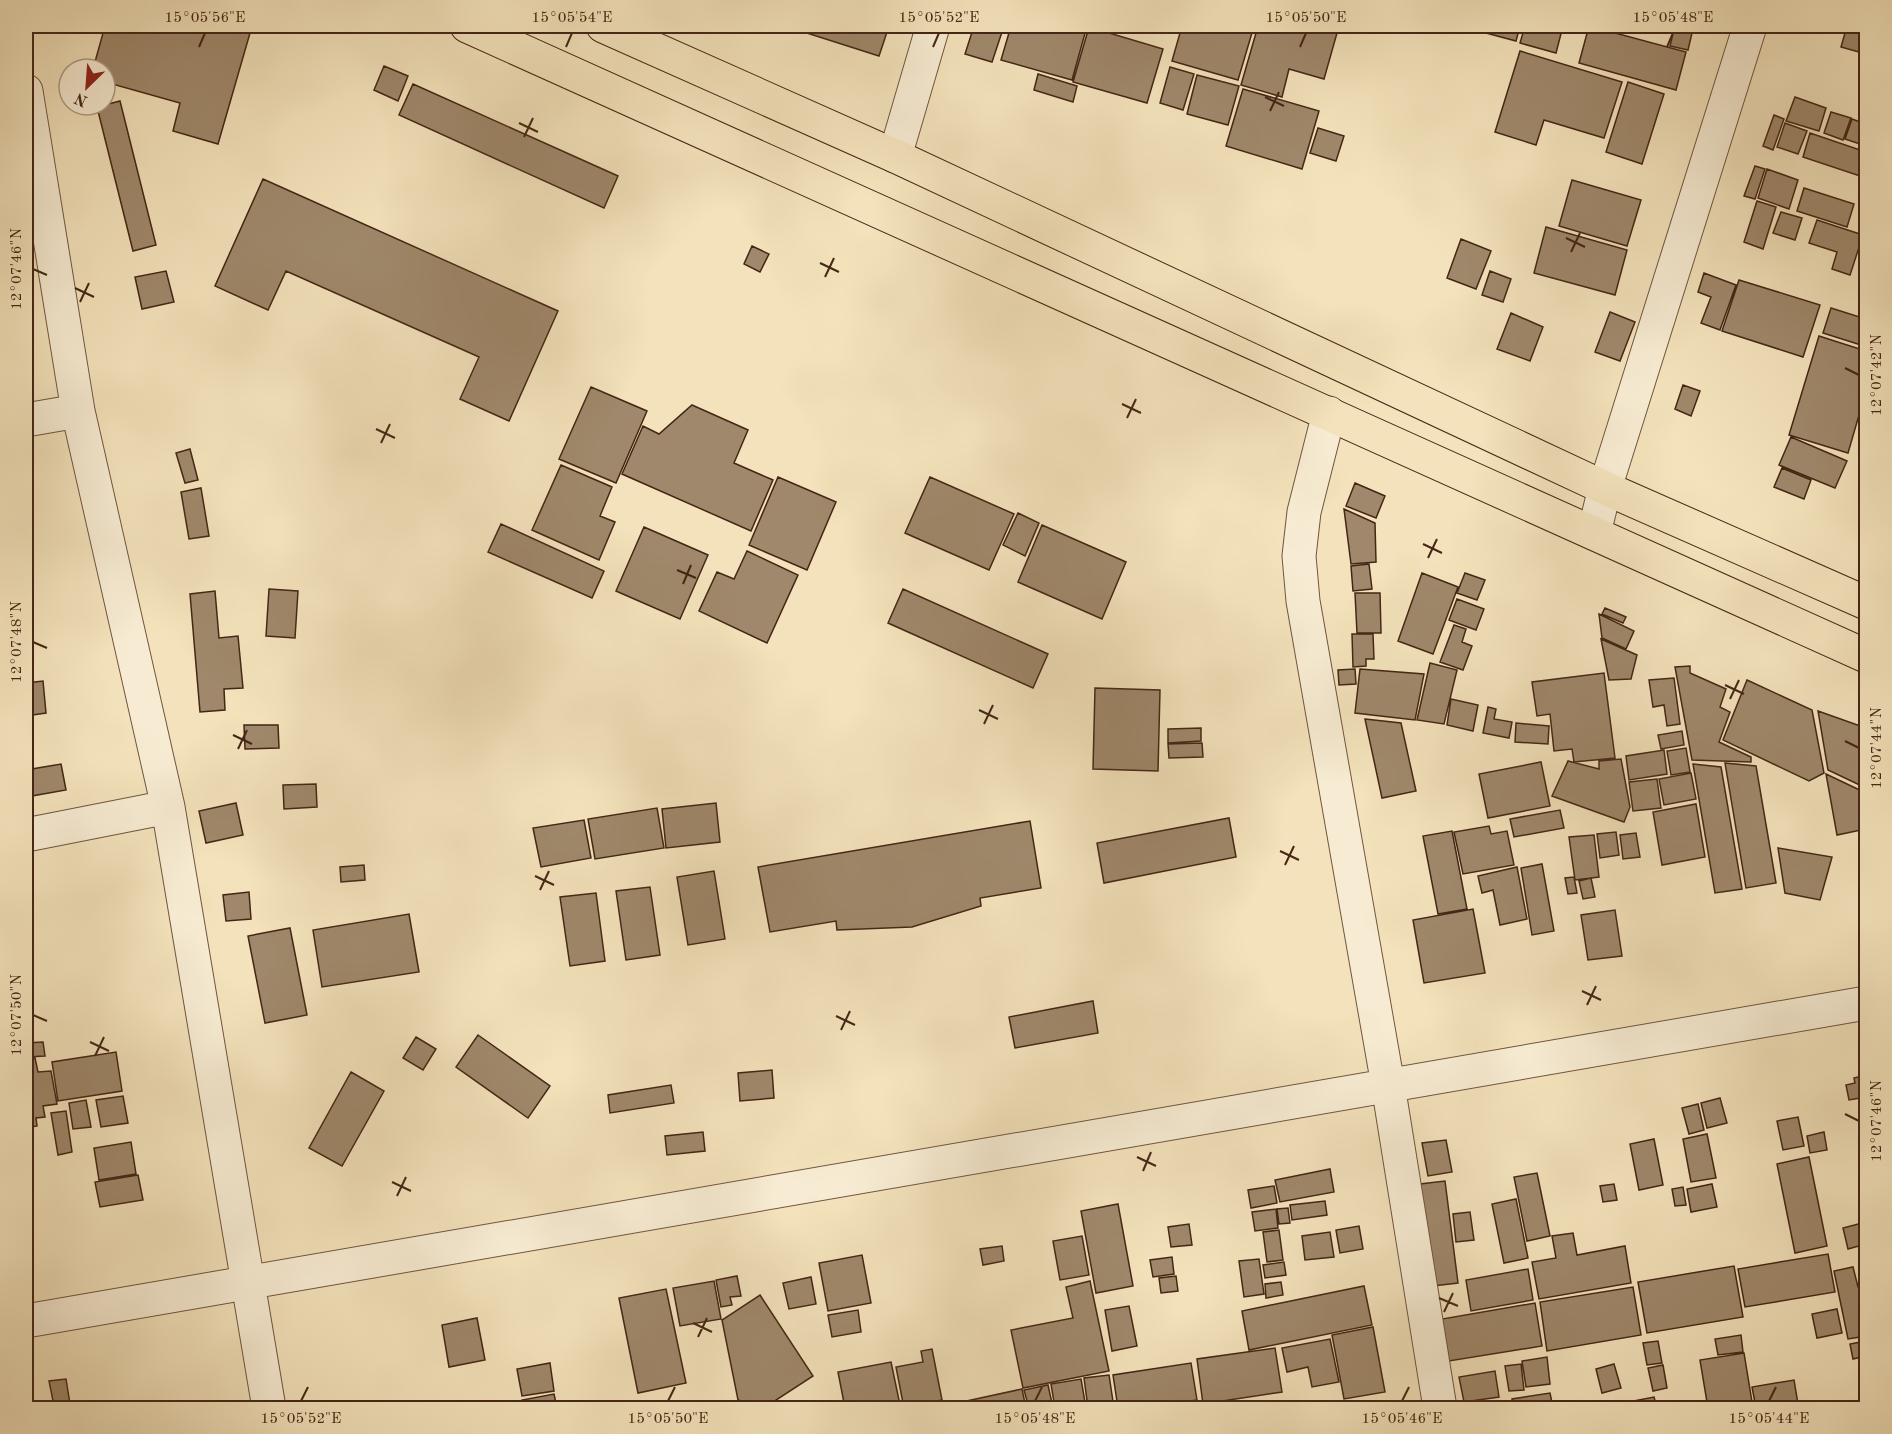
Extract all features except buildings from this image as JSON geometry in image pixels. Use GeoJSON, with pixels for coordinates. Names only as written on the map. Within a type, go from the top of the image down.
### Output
{"type":"FeatureCollection","features":[{"type":"Feature","properties":{"kind":"main road"},"geometry":{"type":"LineString","coordinates":[[467,26],[1866,656]]}},
{"type":"Feature","properties":{"kind":"main road"},"geometry":{"type":"LineString","coordinates":[[603,26],[895,156],[1605,488],[1866,603]]}},
{"type":"Feature","properties":{"kind":"street"},"geometry":{"type":"LineString","coordinates":[[895,156],[933,26]]}},
{"type":"Feature","properties":{"kind":"street"},"geometry":{"type":"LineString","coordinates":[[1594,533],[1605,488],[1750,26]]}},
{"type":"Feature","properties":{"kind":"street"},"geometry":{"type":"LineString","coordinates":[[26,92],[78,411],[168,807],[269,1408]]}},
{"type":"Feature","properties":{"kind":"street"},"geometry":{"type":"LineString","coordinates":[[26,420],[78,411]]}},
{"type":"Feature","properties":{"kind":"street"},"geometry":{"type":"LineString","coordinates":[[1329,413],[1304,512],[1299,556],[1303,601],[1388,1085],[1440,1408]]}},
{"type":"Feature","properties":{"kind":"street"},"geometry":{"type":"LineString","coordinates":[[26,835],[168,807]]}},
{"type":"Feature","properties":{"kind":"street"},"geometry":{"type":"LineString","coordinates":[[26,1321],[1171,1125],[1388,1085],[1866,1003]]}}]}
